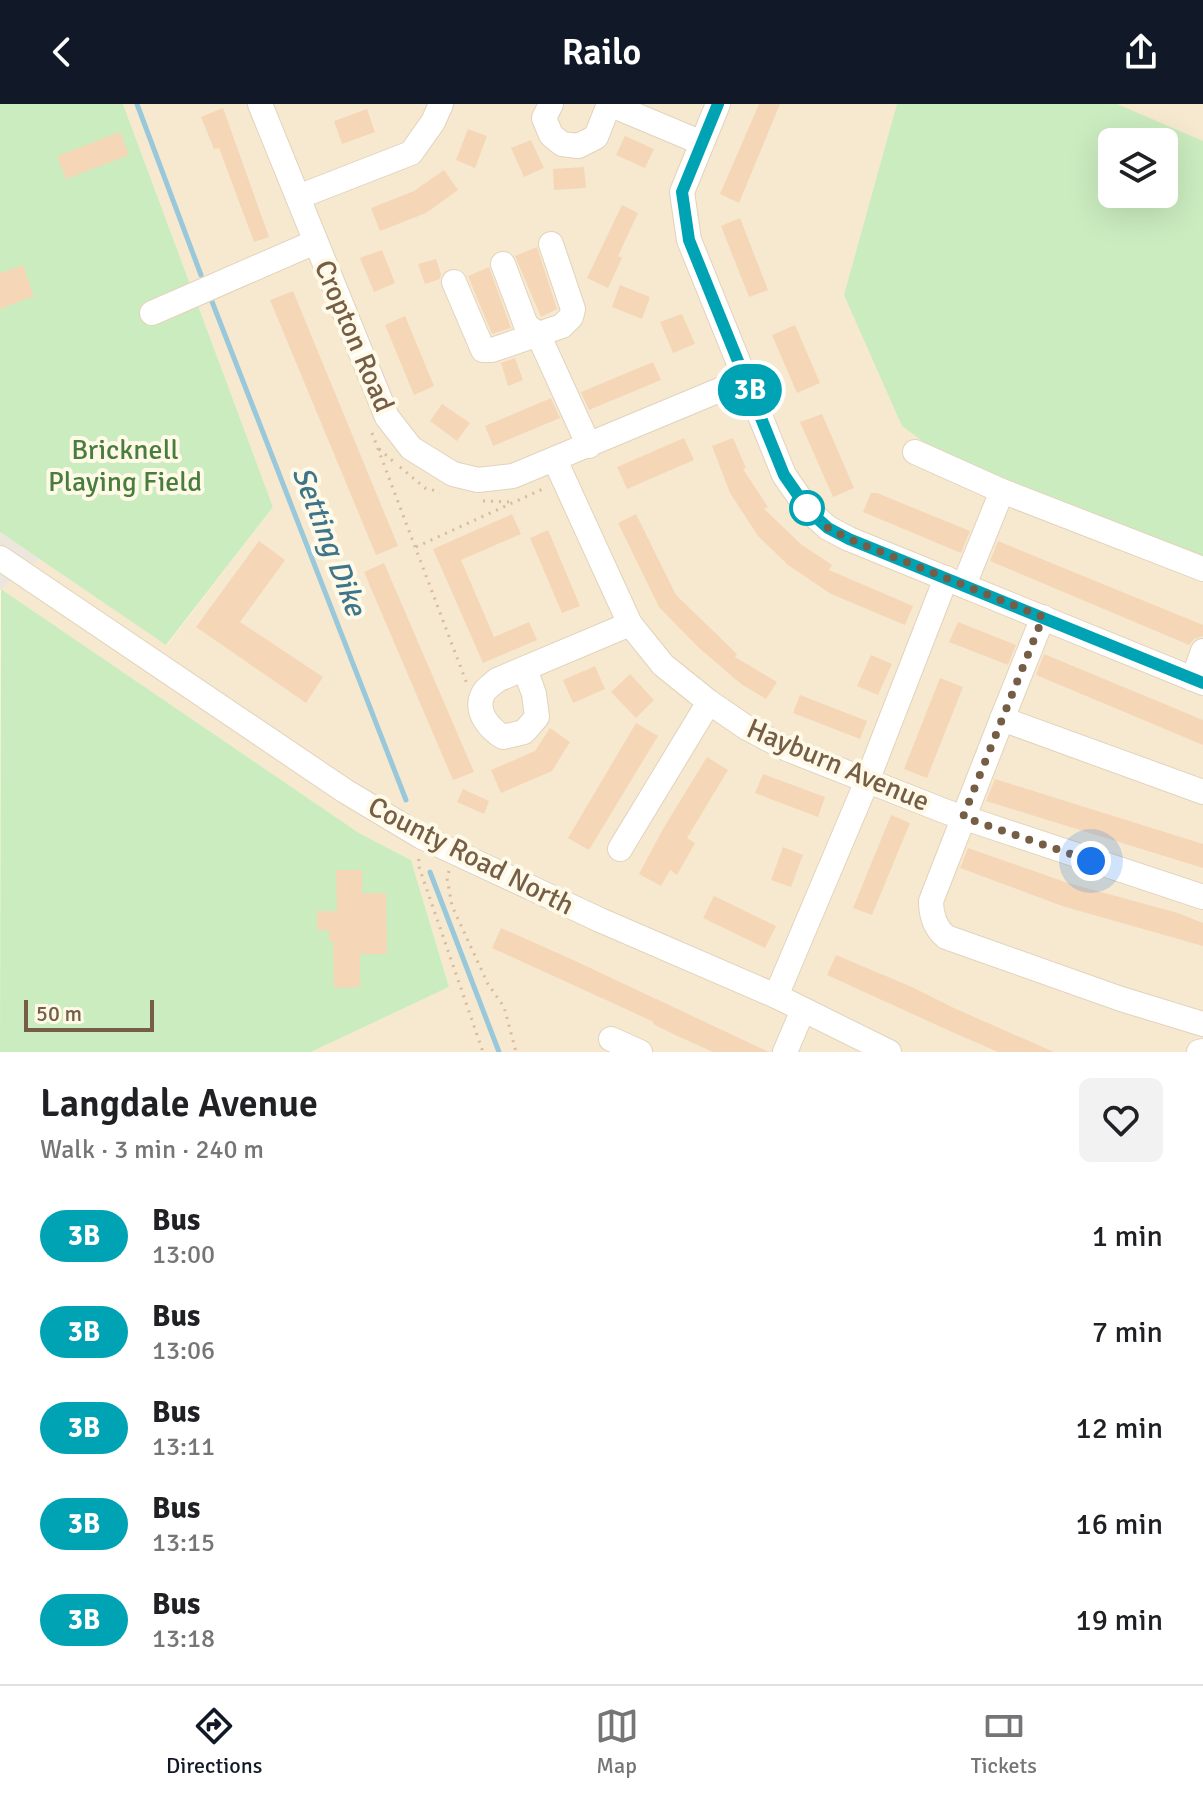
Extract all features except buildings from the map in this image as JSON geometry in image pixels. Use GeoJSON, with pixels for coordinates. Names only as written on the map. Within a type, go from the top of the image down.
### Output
{"type":"FeatureCollection","features":[{"type":"Feature","properties":{"kind":"street","name":"Cropton Road"},"geometry":{"type":"LineString","coordinates":[[260,104],[387,417],[411,448],[453,474],[478,480],[560,470],[589,446],[746,379]]}},
{"type":"Feature","properties":{"kind":"street"},"geometry":{"type":"LineString","coordinates":[[298,197],[411,153],[433,122],[441,104]]}},
{"type":"Feature","properties":{"kind":"street"},"geometry":{"type":"LineString","coordinates":[[551,104],[544,118],[551,135],[562,144],[578,146],[596,137],[609,104],[702,143]]}},
{"type":"Feature","properties":{"kind":"street"},"geometry":{"type":"LineString","coordinates":[[718,104],[682,192],[689,240],[784,475],[809,511],[828,528],[849,539],[1198,681],[1203,651]]}},
{"type":"Feature","properties":{"kind":"street"},"geometry":{"type":"LineString","coordinates":[[152,313],[315,242]]}},
{"type":"Feature","properties":{"kind":"street"},"geometry":{"type":"LineString","coordinates":[[454,282],[483,350],[492,350],[562,326],[571,317],[573,309],[551,244]]}},
{"type":"Feature","properties":{"kind":"street"},"geometry":{"type":"LineString","coordinates":[[503,264],[526,325],[538,334],[589,446]]}},
{"type":"Feature","properties":{"kind":"street"},"geometry":{"type":"LineString","coordinates":[[915,452],[1002,491],[1203,569]]}},
{"type":"Feature","properties":{"kind":"street","name":"Hayburn Avenue"},"geometry":{"type":"LineString","coordinates":[[560,470],[630,624],[663,665],[747,728],[787,749],[963,817],[1203,897]]}},
{"type":"Feature","properties":{"kind":"street"},"geometry":{"type":"LineString","coordinates":[[776,996],[955,582],[1002,491]]}},
{"type":"Feature","properties":{"kind":"street","name":"County Road North"},"geometry":{"type":"LineString","coordinates":[[0,558],[332,783],[422,837],[600,920],[776,996],[889,1052]]}},
{"type":"Feature","properties":{"kind":"street"},"geometry":{"type":"LineString","coordinates":[[1043,617],[963,817],[931,901],[931,911],[940,932],[946,937],[1203,1024]]}},
{"type":"Feature","properties":{"kind":"street"},"geometry":{"type":"LineString","coordinates":[[525,669],[534,694],[537,717],[524,732],[503,737],[489,728],[481,708],[483,693],[497,680],[630,624]]}},
{"type":"Feature","properties":{"kind":"street"},"geometry":{"type":"LineString","coordinates":[[620,849],[709,702]]}},
{"type":"Feature","properties":{"kind":"street"},"geometry":{"type":"LineString","coordinates":[[1002,719],[1203,792]]}},
{"type":"Feature","properties":{"kind":"street"},"geometry":{"type":"LineString","coordinates":[[785,1052],[803,1010]]}},
{"type":"Feature","properties":{"kind":"street"},"geometry":{"type":"LineString","coordinates":[[611,1039],[640,1052]]}},
{"type":"Feature","properties":{"kind":"path"},"geometry":{"type":"LineString","coordinates":[[382,407],[365,416],[466,681],[481,708]]}},
{"type":"Feature","properties":{"kind":"path"},"geometry":{"type":"LineString","coordinates":[[416,547],[560,470]]}},
{"type":"Feature","properties":{"kind":"path"},"geometry":{"type":"LineString","coordinates":[[422,837],[418,864],[483,1052]]}},
{"type":"Feature","properties":{"kind":"path"},"geometry":{"type":"LineString","coordinates":[[454,852],[447,878],[452,906],[488,984],[504,1007],[516,1052]]}},
{"type":"Feature","properties":{"kind":"shaded area"},"geometry":{"type":"Polygon","coordinates":[[[123,104],[1203,104],[1203,1052],[311,1052],[449,987],[411,860],[359,833],[1,589],[40,559],[167,645],[273,507],[123,104]]]}},
{"type":"Feature","properties":{"kind":"shaded area"},"geometry":{"type":"Polygon","coordinates":[[[0,532],[40,559],[0,590],[0,532]]]}},
{"type":"Feature","properties":{"kind":"green space","name":"Bricknell Playing Field"},"geometry":{"type":"Polygon","coordinates":[[[0,104],[123,104],[273,507],[166,645],[0,532],[0,104]]]}},
{"type":"Feature","properties":{"kind":"green space"},"geometry":{"type":"Polygon","coordinates":[[[897,104],[1117,104],[1173,128],[1098,128],[1098,208],[1178,208],[1178,130],[1203,141],[1203,560],[940,454],[902,426],[844,295],[897,104]]]}},
{"type":"Feature","properties":{"kind":"green space"},"geometry":{"type":"Polygon","coordinates":[[[1,589],[359,833],[411,860],[449,987],[311,1052],[0,1052],[1,589]]]}},
{"type":"Feature","properties":{"kind":"waterway","name":"Setting Dike"},"geometry":{"type":"LineString","coordinates":[[137,104],[201,275]]}},
{"type":"Feature","properties":{"kind":"waterway","name":"Setting Dike"},"geometry":{"type":"LineString","coordinates":[[211,299],[406,800]]}},
{"type":"Feature","properties":{"kind":"waterway","name":"Setting Dike"},"geometry":{"type":"LineString","coordinates":[[430,872],[499,1052]]}},
{"type":"Feature","properties":{"kind":"bus line","name":"3B"},"geometry":{"type":"LineString","coordinates":[[718,104],[682,192],[689,240],[784,475],[809,511],[828,528],[849,539],[1203,683]]}},
{"type":"Feature","properties":{"kind":"route"},"geometry":{"type":"LineString","coordinates":[[807,508],[828,528],[849,539],[1043,617],[963,817],[1091,861]]}}]}
